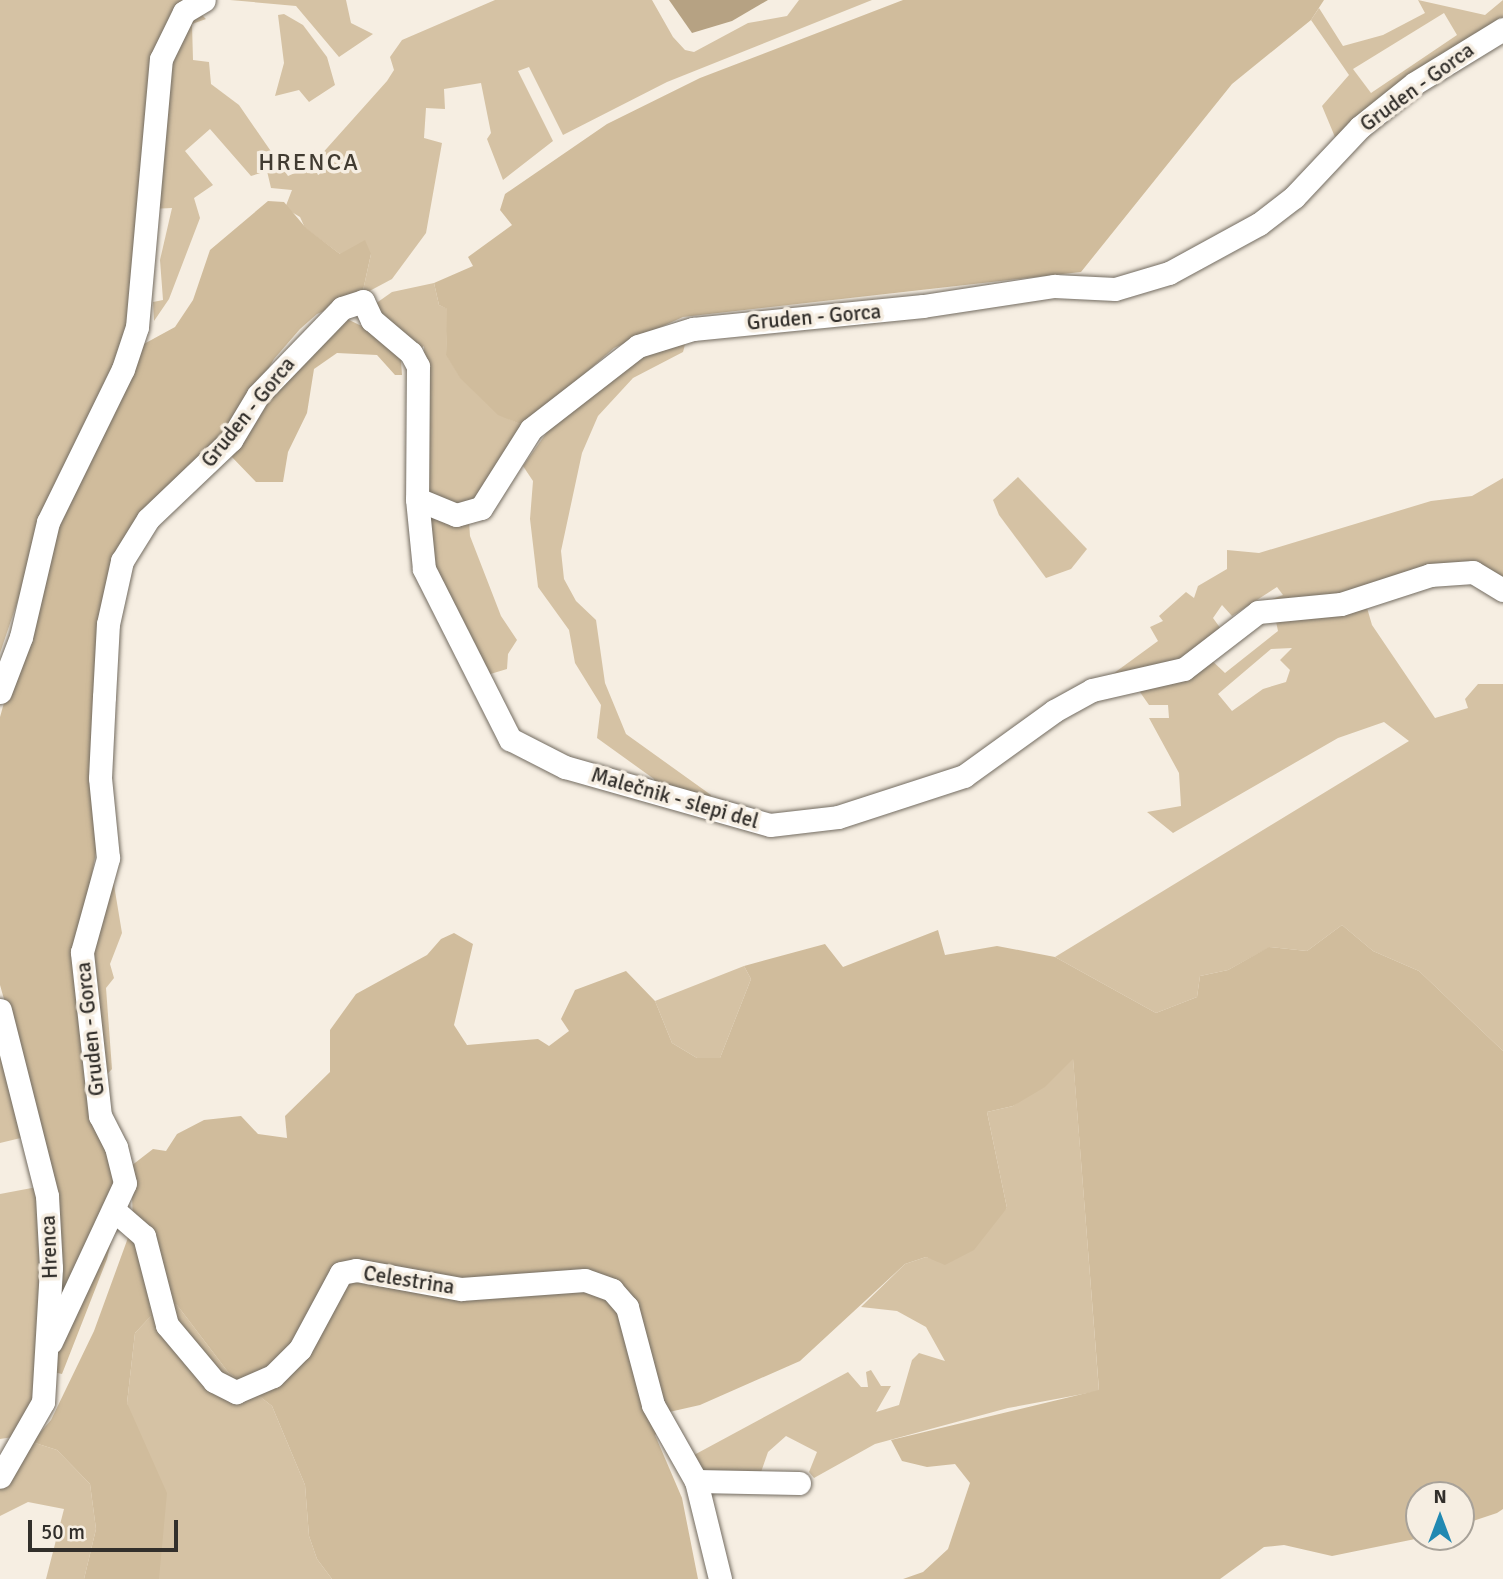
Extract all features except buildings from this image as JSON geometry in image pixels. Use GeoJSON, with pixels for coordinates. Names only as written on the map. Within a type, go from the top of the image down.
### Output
{"type":"FeatureCollection","features":[{"type":"Feature","properties":{"kind":"street"},"geometry":{"type":"LineString","coordinates":[[0,692],[21,637],[48,522],[123,369],[136,327],[161,59],[184,12],[204,0]]}},
{"type":"Feature","properties":{"kind":"street","name":"Gruden - Gorca"},"geometry":{"type":"LineString","coordinates":[[51,1342],[116,1212],[125,1183],[116,1147],[100,1116],[82,952],[108,858],[100,778],[108,624],[122,561],[148,519],[230,440],[258,395],[342,307],[363,300],[372,320],[411,352],[418,366],[417,499],[456,516],[481,508],[531,429],[638,346],[694,328],[923,306],[1054,286],[1115,289],[1169,273],[1259,224],[1294,197],[1360,127],[1415,83],[1503,29]]}},
{"type":"Feature","properties":{"kind":"street","name":"Malečnik - slepi del"},"geometry":{"type":"LineString","coordinates":[[417,499],[431,592],[510,739],[578,771],[770,825],[838,817],[964,776],[1054,711],[1092,690],[1184,669],[1258,612],[1341,604],[1430,575],[1473,572],[1503,590]]}},
{"type":"Feature","properties":{"kind":"street","name":"Hrenca"},"geometry":{"type":"LineString","coordinates":[[0,1010],[47,1196],[51,1342],[43,1402],[0,1477]]}},
{"type":"Feature","properties":{"kind":"street","name":"Celestrina"},"geometry":{"type":"LineString","coordinates":[[116,1212],[144,1236],[167,1325],[214,1381],[236,1392],[273,1376],[300,1349],[341,1273],[356,1270],[472,1289],[585,1280],[612,1290],[628,1307],[653,1405],[696,1480]]}},
{"type":"Feature","properties":{"kind":"street"},"geometry":{"type":"LineString","coordinates":[[720,1579],[696,1480],[799,1483]]}},
{"type":"Feature","properties":{"kind":"shaded area"},"geometry":{"type":"Polygon","coordinates":[[[0,0],[184,0],[175,10],[132,329],[47,515],[0,653],[0,0]]]}},
{"type":"Feature","properties":{"kind":"shaded area"},"geometry":{"type":"Polygon","coordinates":[[[230,0],[346,0],[351,23],[373,34],[339,57],[296,6],[230,0]]]}},
{"type":"Feature","properties":{"kind":"shaded area"},"geometry":{"type":"Polygon","coordinates":[[[495,0],[652,0],[673,37],[685,50],[694,52],[748,23],[787,16],[799,0],[872,0],[667,82],[563,135],[529,67],[518,71],[553,141],[503,180],[487,139],[491,133],[481,83],[444,89],[445,109],[426,108],[424,138],[442,143],[426,233],[392,279],[362,295],[371,254],[340,254],[305,228],[300,217],[285,208],[292,190],[271,188],[267,171],[251,176],[210,129],[185,151],[213,185],[194,198],[200,218],[169,299],[154,321],[153,302],[163,300],[160,260],[172,208],[151,209],[159,100],[183,22],[201,14],[206,19],[192,24],[193,60],[209,62],[211,84],[239,105],[288,176],[311,166],[387,81],[394,70],[390,57],[402,40],[495,0]]]}},
{"type":"Feature","properties":{"kind":"shaded area"},"geometry":{"type":"Polygon","coordinates":[[[669,0],[768,0],[732,21],[692,33],[669,0]]]}},
{"type":"Feature","properties":{"kind":"shaded area"},"geometry":{"type":"Polygon","coordinates":[[[903,0],[1324,0],[1311,20],[1232,84],[1081,272],[683,317],[614,348],[525,426],[498,415],[460,378],[446,355],[447,309],[439,305],[434,283],[473,266],[468,257],[512,225],[500,210],[505,194],[607,124],[700,78],[903,0]]]}},
{"type":"Feature","properties":{"kind":"shaded area"},"geometry":{"type":"Polygon","coordinates":[[[1418,0],[1485,15],[1503,0],[1503,24],[1335,137],[1322,106],[1349,75],[1311,20],[1319,8],[1343,46],[1383,35],[1425,13],[1418,0]],[[1444,13],[1353,69],[1371,93],[1457,35],[1444,13]]]}},
{"type":"Feature","properties":{"kind":"shaded area"},"geometry":{"type":"Polygon","coordinates":[[[284,14],[303,25],[327,57],[335,85],[309,102],[299,90],[275,96],[284,63],[278,15],[284,14]]]}},
{"type":"Feature","properties":{"kind":"shaded area"},"geometry":{"type":"Polygon","coordinates":[[[268,201],[284,202],[306,228],[340,254],[365,240],[371,254],[362,295],[317,314],[300,329],[274,359],[242,414],[124,549],[98,841],[76,960],[121,1200],[107,1259],[62,1374],[53,1372],[56,1344],[17,1045],[0,985],[0,717],[56,518],[142,345],[175,327],[193,300],[210,250],[268,201]]]}},
{"type":"Feature","properties":{"kind":"shaded area"},"geometry":{"type":"Polygon","coordinates":[[[434,283],[439,305],[448,309],[446,354],[460,377],[498,414],[525,426],[487,493],[454,508],[428,499],[424,346],[415,355],[378,317],[375,304],[392,292],[434,283]]]}},
{"type":"Feature","properties":{"kind":"shaded area"},"geometry":{"type":"Polygon","coordinates":[[[345,318],[372,331],[401,360],[402,375],[395,375],[377,355],[337,353],[314,369],[307,413],[288,452],[283,482],[256,482],[230,455],[249,434],[291,365],[345,318]]]}},
{"type":"Feature","properties":{"kind":"shaded area"},"geometry":{"type":"Polygon","coordinates":[[[687,337],[683,352],[633,378],[598,416],[582,453],[561,551],[564,579],[576,601],[596,620],[605,683],[626,734],[711,795],[710,801],[655,791],[654,779],[597,738],[601,705],[575,663],[569,630],[538,587],[530,519],[533,481],[523,466],[562,411],[613,369],[687,337]]]}},
{"type":"Feature","properties":{"kind":"shaded area"},"geometry":{"type":"Polygon","coordinates":[[[1018,477],[1087,549],[1071,569],[1046,578],[999,515],[993,500],[1018,477]]]}},
{"type":"Feature","properties":{"kind":"shaded area"},"geometry":{"type":"Polygon","coordinates":[[[1503,478],[1503,581],[1269,600],[1283,595],[1277,587],[1232,616],[1222,605],[1213,618],[1221,629],[1178,660],[1110,676],[1158,641],[1150,627],[1163,621],[1159,616],[1186,592],[1194,598],[1198,586],[1227,569],[1227,550],[1259,553],[1431,501],[1472,496],[1503,478]]]}},
{"type":"Feature","properties":{"kind":"shaded area"},"geometry":{"type":"Polygon","coordinates":[[[424,518],[469,521],[470,536],[501,616],[517,640],[508,654],[507,669],[487,675],[436,602],[424,518]]]}},
{"type":"Feature","properties":{"kind":"shaded area"},"geometry":{"type":"Polygon","coordinates":[[[1365,601],[1372,625],[1435,718],[1468,708],[1465,699],[1478,684],[1503,684],[1503,1051],[1419,971],[1373,951],[1342,925],[1307,951],[1270,947],[1228,970],[1200,976],[1197,997],[1156,1013],[1055,957],[1409,741],[1384,722],[1338,738],[1173,833],[1147,812],[1181,806],[1179,773],[1149,718],[1169,718],[1168,705],[1149,705],[1135,685],[1206,655],[1225,673],[1278,631],[1274,612],[1365,601]],[[1292,648],[1271,649],[1218,694],[1232,711],[1263,689],[1286,682],[1290,670],[1280,660],[1292,648]]]}},
{"type":"Feature","properties":{"kind":"shaded area"},"geometry":{"type":"Polygon","coordinates":[[[113,879],[122,933],[110,964],[114,978],[106,988],[112,1069],[100,1082],[94,948],[113,879]]]}},
{"type":"Feature","properties":{"kind":"shaded area"},"geometry":{"type":"Polygon","coordinates":[[[1342,925],[1373,951],[1419,971],[1503,1051],[1503,1509],[1497,1513],[1475,1520],[1475,1481],[1405,1481],[1405,1541],[1332,1556],[1284,1545],[1264,1547],[1220,1579],[903,1579],[923,1572],[948,1549],[970,1483],[955,1464],[927,1467],[902,1461],[891,1440],[1099,1390],[1073,1059],[1045,1087],[1013,1106],[987,1112],[1007,1208],[974,1250],[945,1265],[926,1257],[905,1264],[800,1361],[700,1405],[656,1415],[661,1431],[655,1435],[682,1498],[698,1579],[332,1579],[317,1559],[309,1536],[305,1485],[272,1406],[228,1372],[177,1305],[149,1299],[151,1316],[135,1333],[127,1403],[167,1493],[159,1579],[84,1579],[96,1529],[90,1484],[57,1450],[32,1442],[51,1420],[94,1331],[133,1224],[131,1166],[153,1149],[166,1151],[177,1134],[204,1120],[241,1116],[258,1134],[287,1138],[285,1116],[330,1072],[330,1030],[356,994],[427,955],[441,939],[454,933],[473,944],[454,1025],[467,1045],[538,1039],[549,1046],[569,1031],[561,1019],[575,990],[626,971],[655,1001],[672,1043],[697,1058],[720,1058],[751,979],[744,966],[825,944],[843,967],[938,930],[945,955],[997,946],[1055,957],[1156,1013],[1197,997],[1200,976],[1228,970],[1269,947],[1307,951],[1342,925]]]}},
{"type":"Feature","properties":{"kind":"shaded area"},"geometry":{"type":"Polygon","coordinates":[[[744,966],[751,979],[720,1058],[697,1058],[672,1043],[655,1001],[744,966]]]}},
{"type":"Feature","properties":{"kind":"shaded area"},"geometry":{"type":"Polygon","coordinates":[[[0,1025],[29,1136],[0,1143],[0,1025]]]}},
{"type":"Feature","properties":{"kind":"shaded area"},"geometry":{"type":"Polygon","coordinates":[[[1073,1058],[1099,1391],[1008,1408],[875,1444],[814,1478],[809,1472],[817,1452],[786,1436],[768,1452],[760,1475],[700,1485],[694,1455],[848,1372],[861,1387],[868,1387],[866,1372],[871,1370],[881,1386],[891,1386],[876,1412],[899,1405],[912,1360],[919,1353],[945,1361],[926,1327],[897,1311],[861,1307],[905,1264],[926,1257],[940,1261],[1007,1208],[987,1112],[1013,1106],[1073,1058]]]}},
{"type":"Feature","properties":{"kind":"shaded area"},"geometry":{"type":"Polygon","coordinates":[[[37,1187],[43,1232],[37,1392],[13,1437],[0,1439],[0,1194],[37,1187]]]}},
{"type":"Feature","properties":{"kind":"shaded area"},"geometry":{"type":"Polygon","coordinates":[[[149,1299],[177,1305],[228,1372],[272,1406],[305,1485],[309,1536],[317,1559],[332,1579],[159,1579],[127,1403],[135,1333],[151,1316],[149,1299]]]}},
{"type":"Feature","properties":{"kind":"shaded area"},"geometry":{"type":"Polygon","coordinates":[[[32,1442],[57,1450],[90,1484],[96,1529],[84,1579],[46,1579],[64,1509],[28,1502],[0,1516],[0,1488],[32,1442]]]}},
{"type":"Feature","properties":{"kind":"district","name":"HRENCA"},"geometry":{"type":"Point","coordinates":[309,163]}}]}
